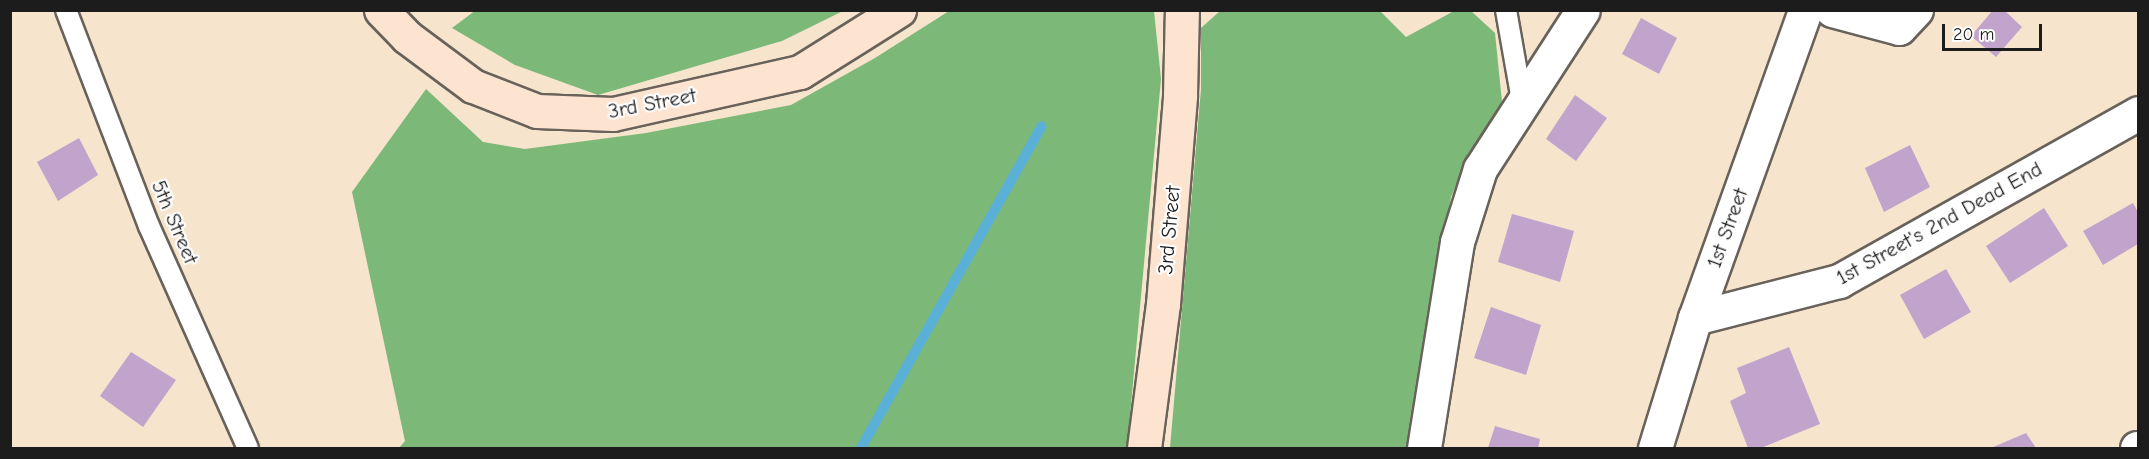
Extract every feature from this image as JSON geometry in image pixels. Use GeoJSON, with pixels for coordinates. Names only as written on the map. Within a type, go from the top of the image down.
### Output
{"type":"FeatureCollection","features":[{"type":"Feature","properties":{"kind":"street","name":"3rd Street"},"geometry":{"type":"LineString","coordinates":[[381,10],[407,37],[473,86],[537,111],[613,114],[800,72],[899,10]]}},
{"type":"Feature","properties":{"kind":"street"},"geometry":{"type":"LineString","coordinates":[[1424,448],[1457,242],[1480,169],[1523,106],[1583,10]]}},
{"type":"Feature","properties":{"kind":"street","name":"1st Street"},"geometry":{"type":"LineString","coordinates":[[1655,448],[1695,318],[1805,10]]}},
{"type":"Feature","properties":{"kind":"street"},"geometry":{"type":"LineString","coordinates":[[1832,10],[1899,28],[1916,10]]}},
{"type":"Feature","properties":{"kind":"street","name":"3rd Street"},"geometry":{"type":"LineString","coordinates":[[1144,448],[1163,304],[1184,12]]}},
{"type":"Feature","properties":{"kind":"street","name":"1st Street's 2nd Dead End"},"geometry":{"type":"LineString","coordinates":[[1695,318],[1839,281],[2139,113]]}},
{"type":"Feature","properties":{"kind":"lane","name":"5th Street"},"geometry":{"type":"LineString","coordinates":[[66,10],[149,226],[248,448]]}},
{"type":"Feature","properties":{"kind":"lane"},"geometry":{"type":"LineString","coordinates":[[1506,10],[1523,106]]}},
{"type":"Feature","properties":{"kind":"green space"},"geometry":{"type":"Polygon","coordinates":[[[476,10],[843,11],[782,41],[598,95],[515,65],[452,28],[476,10]]]}},
{"type":"Feature","properties":{"kind":"green space"},"geometry":{"type":"Polygon","coordinates":[[[1379,10],[1406,37],[1454,11],[1471,11],[1495,33],[1502,102],[1466,161],[1451,197],[1408,448],[1170,448],[1201,89],[1201,28],[1220,11],[1379,10]]]}},
{"type":"Feature","properties":{"kind":"green space"},"geometry":{"type":"Polygon","coordinates":[[[949,11],[1154,11],[1161,79],[1127,448],[399,448],[405,441],[352,192],[426,89],[483,142],[525,149],[646,133],[791,105],[875,58],[949,11]]]}},
{"type":"Feature","properties":{"kind":"building"},"geometry":{"type":"Polygon","coordinates":[[[1993,10],[2004,10],[2022,27],[1996,57],[1971,36],[1993,10]]]}},
{"type":"Feature","properties":{"kind":"building"},"geometry":{"type":"Polygon","coordinates":[[[1641,18],[1677,38],[1659,74],[1622,54],[1641,18]]]}},
{"type":"Feature","properties":{"kind":"building"},"geometry":{"type":"Polygon","coordinates":[[[1575,95],[1607,118],[1576,161],[1546,139],[1575,95]]]}},
{"type":"Feature","properties":{"kind":"building"},"geometry":{"type":"Polygon","coordinates":[[[79,138],[98,175],[58,201],[37,162],[79,138]]]}},
{"type":"Feature","properties":{"kind":"building"},"geometry":{"type":"Polygon","coordinates":[[[1910,145],[1930,187],[1884,212],[1865,168],[1910,145]]]}},
{"type":"Feature","properties":{"kind":"building"},"geometry":{"type":"Polygon","coordinates":[[[2133,203],[2138,212],[2138,244],[2103,265],[2083,231],[2133,203]]]}},
{"type":"Feature","properties":{"kind":"building"},"geometry":{"type":"Polygon","coordinates":[[[2044,208],[2068,246],[2010,283],[1986,246],[2044,208]]]}},
{"type":"Feature","properties":{"kind":"building"},"geometry":{"type":"Polygon","coordinates":[[[1512,214],[1574,231],[1560,282],[1498,262],[1512,214]]]}},
{"type":"Feature","properties":{"kind":"building"},"geometry":{"type":"Polygon","coordinates":[[[1946,269],[1971,312],[1924,339],[1900,295],[1946,269]]]}},
{"type":"Feature","properties":{"kind":"building"},"geometry":{"type":"Polygon","coordinates":[[[1491,307],[1541,325],[1526,375],[1474,358],[1491,307]]]}},
{"type":"Feature","properties":{"kind":"building"},"geometry":{"type":"Polygon","coordinates":[[[1789,347],[1820,424],[1761,448],[1748,448],[1730,401],[1746,393],[1737,368],[1789,347]]]}},
{"type":"Feature","properties":{"kind":"building"},"geometry":{"type":"Polygon","coordinates":[[[131,352],[176,380],[143,427],[100,396],[131,352]]]}},
{"type":"Feature","properties":{"kind":"building"},"geometry":{"type":"Polygon","coordinates":[[[1495,426],[1540,439],[1538,448],[1488,448],[1495,426]]]}},
{"type":"Feature","properties":{"kind":"building"},"geometry":{"type":"Polygon","coordinates":[[[2026,433],[2036,448],[1991,448],[2026,433]]]}},
{"type":"Feature","properties":{"kind":"waterway"},"geometry":{"type":"LineString","coordinates":[[861,448],[1042,126]]}}]}
